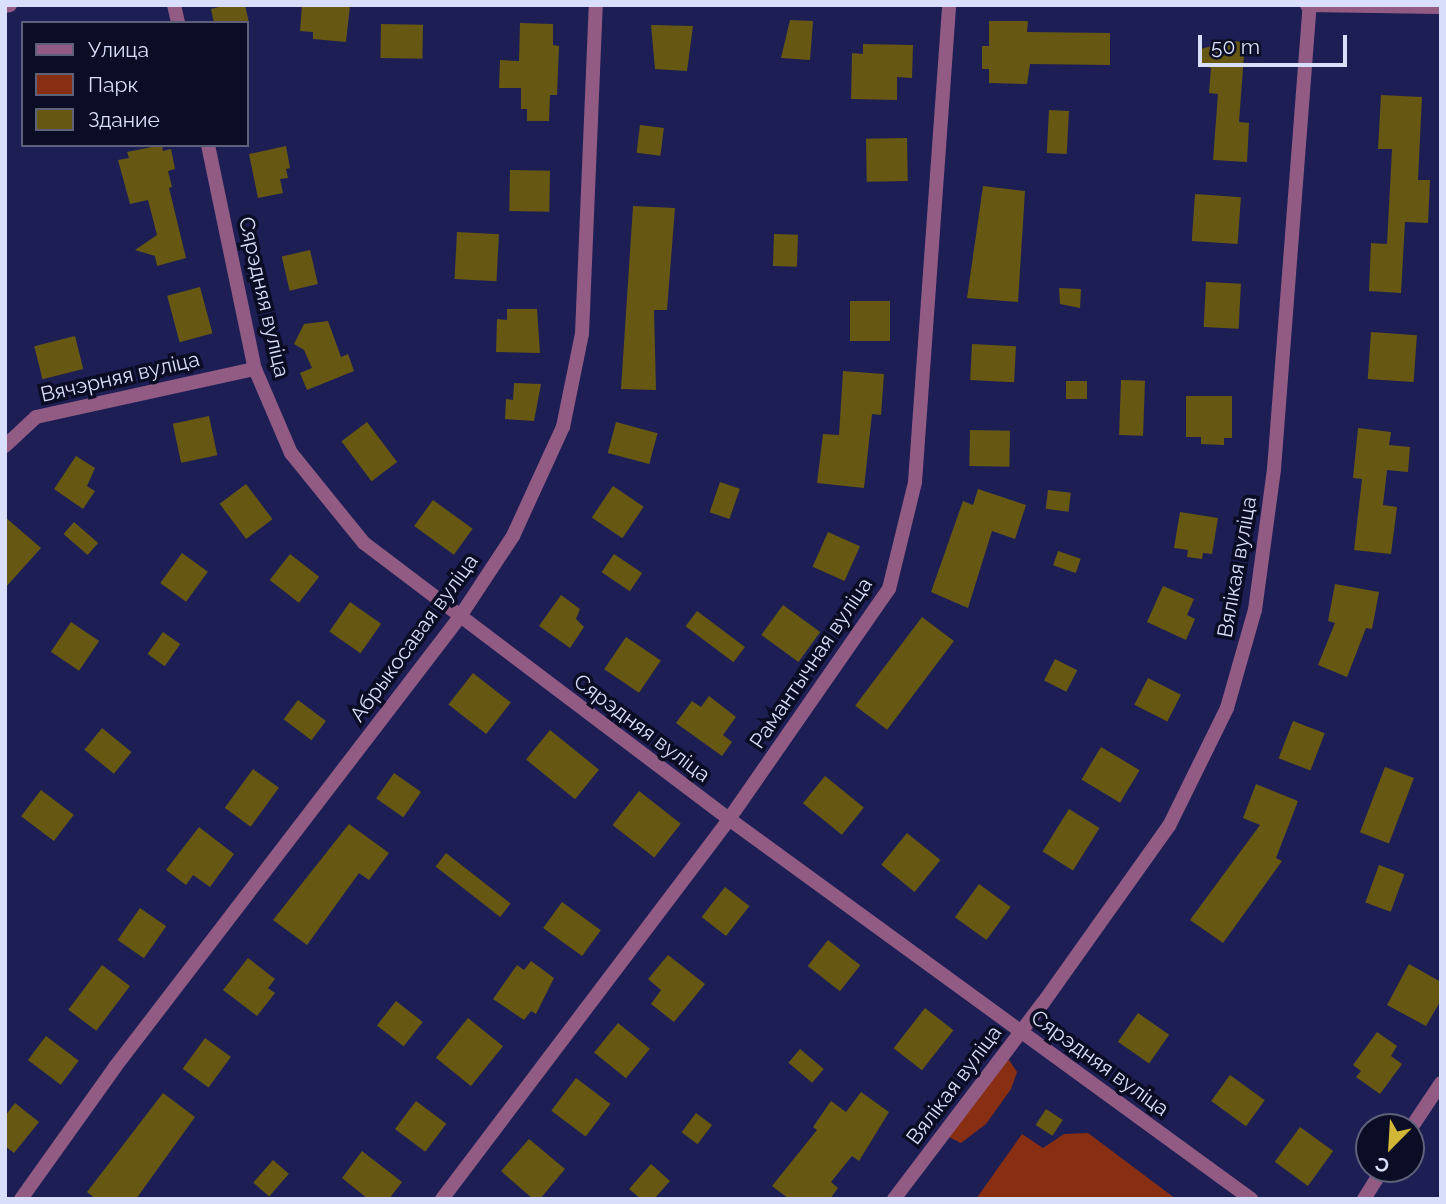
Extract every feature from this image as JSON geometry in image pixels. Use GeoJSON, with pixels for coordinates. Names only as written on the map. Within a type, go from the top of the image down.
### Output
{"type":"FeatureCollection","features":[{"type":"Feature","properties":{"kind":"street","name":"Абрыкосавая вуліца"},"geometry":{"type":"LineString","coordinates":[[21,1199],[115,1067],[459,618],[513,536],[563,427],[582,334],[596,5]]}},
{"type":"Feature","properties":{"kind":"street","name":"Рамантычная вуліца"},"geometry":{"type":"LineString","coordinates":[[442,1199],[729,819],[889,589],[915,482],[949,5]]}},
{"type":"Feature","properties":{"kind":"street"},"geometry":{"type":"LineString","coordinates":[[1309,6],[1441,7]]}},
{"type":"Feature","properties":{"kind":"street","name":"Вялікая вуліца"},"geometry":{"type":"LineString","coordinates":[[894,1199],[1169,826],[1231,696],[1255,610],[1274,470],[1309,6]]}},
{"type":"Feature","properties":{"kind":"street","name":"Сярэдняя вуліца"},"geometry":{"type":"LineString","coordinates":[[208,147],[255,369],[291,453],[364,543],[459,618],[729,819],[1251,1199]]}},
{"type":"Feature","properties":{"kind":"street","name":"Вячэрняя вуліца"},"geometry":{"type":"LineString","coordinates":[[5,446],[36,417],[255,369]]}},
{"type":"Feature","properties":{"kind":"street"},"geometry":{"type":"LineString","coordinates":[[1421,1113],[1441,1083]]}},
{"type":"Feature","properties":{"kind":"street"},"geometry":{"type":"LineString","coordinates":[[1363,1199],[1374,1183]]}},
{"type":"Feature","properties":{"kind":"green space"},"geometry":{"type":"Polygon","coordinates":[[[1009,1060],[1017,1072],[1011,1089],[986,1124],[961,1143],[945,1135],[994,1066],[1009,1060]]]}},
{"type":"Feature","properties":{"kind":"green space"},"geometry":{"type":"Polygon","coordinates":[[[1088,1133],[1176,1199],[976,1199],[1022,1134],[1043,1148],[1064,1134],[1088,1133]]]}},
{"type":"Feature","properties":{"kind":"building"},"geometry":{"type":"Polygon","coordinates":[[[227,5],[245,5],[249,23],[214,21],[211,9],[227,5]]]}},
{"type":"Feature","properties":{"kind":"building"},"geometry":{"type":"Polygon","coordinates":[[[302,5],[350,5],[346,42],[313,39],[313,32],[300,31],[302,5]]]}},
{"type":"Feature","properties":{"kind":"building"},"geometry":{"type":"Polygon","coordinates":[[[790,20],[813,21],[810,60],[781,58],[790,20]]]}},
{"type":"Feature","properties":{"kind":"building"},"geometry":{"type":"Polygon","coordinates":[[[989,21],[1028,21],[1027,32],[1110,33],[1110,65],[1030,64],[1027,84],[989,83],[989,69],[982,69],[982,46],[989,46],[989,21]]]}},
{"type":"Feature","properties":{"kind":"building"},"geometry":{"type":"Polygon","coordinates":[[[520,23],[553,24],[553,45],[559,46],[557,95],[550,95],[549,121],[527,121],[527,109],[521,109],[521,88],[499,88],[500,60],[519,61],[520,23]]]}},
{"type":"Feature","properties":{"kind":"building"},"geometry":{"type":"Polygon","coordinates":[[[381,24],[423,25],[422,59],[380,58],[381,24]]]}},
{"type":"Feature","properties":{"kind":"building"},"geometry":{"type":"Polygon","coordinates":[[[651,25],[693,26],[687,71],[655,69],[651,25]]]}},
{"type":"Feature","properties":{"kind":"building"},"geometry":{"type":"Polygon","coordinates":[[[1213,40],[1245,42],[1239,122],[1249,123],[1247,162],[1213,160],[1218,94],[1209,93],[1211,68],[1201,65],[1200,58],[1201,49],[1212,46],[1213,40]]]}},
{"type":"Feature","properties":{"kind":"building"},"geometry":{"type":"Polygon","coordinates":[[[863,44],[913,45],[912,78],[897,77],[897,100],[851,99],[852,53],[863,54],[863,44]]]}},
{"type":"Feature","properties":{"kind":"building"},"geometry":{"type":"Polygon","coordinates":[[[1381,95],[1422,97],[1418,180],[1430,180],[1428,223],[1405,222],[1401,293],[1369,291],[1371,243],[1387,244],[1392,149],[1378,149],[1381,95]]]}},
{"type":"Feature","properties":{"kind":"building"},"geometry":{"type":"Polygon","coordinates":[[[1049,110],[1069,111],[1067,154],[1047,153],[1049,110]]]}},
{"type":"Feature","properties":{"kind":"building"},"geometry":{"type":"Polygon","coordinates":[[[640,125],[664,128],[660,156],[637,153],[640,125]]]}},
{"type":"Feature","properties":{"kind":"building"},"geometry":{"type":"Polygon","coordinates":[[[907,138],[908,181],[867,182],[866,139],[907,138]]]}},
{"type":"Feature","properties":{"kind":"building"},"geometry":{"type":"Polygon","coordinates":[[[286,146],[290,168],[286,169],[288,178],[280,179],[283,193],[258,198],[249,154],[286,146]]]}},
{"type":"Feature","properties":{"kind":"building"},"geometry":{"type":"Polygon","coordinates":[[[152,147],[162,147],[163,151],[171,149],[175,169],[168,171],[172,187],[169,188],[186,258],[157,266],[155,256],[135,250],[157,235],[148,200],[130,204],[118,160],[129,158],[127,152],[152,147]]]}},
{"type":"Feature","properties":{"kind":"building"},"geometry":{"type":"Polygon","coordinates":[[[510,170],[550,171],[549,212],[509,211],[510,170]]]}},
{"type":"Feature","properties":{"kind":"building"},"geometry":{"type":"Polygon","coordinates":[[[983,186],[1025,191],[1018,302],[967,298],[983,186]]]}},
{"type":"Feature","properties":{"kind":"building"},"geometry":{"type":"Polygon","coordinates":[[[1195,194],[1241,197],[1238,244],[1192,241],[1195,194]]]}},
{"type":"Feature","properties":{"kind":"building"},"geometry":{"type":"Polygon","coordinates":[[[633,206],[675,208],[667,310],[654,310],[656,390],[621,389],[633,206]]]}},
{"type":"Feature","properties":{"kind":"building"},"geometry":{"type":"Polygon","coordinates":[[[457,232],[499,234],[496,281],[455,279],[457,232]]]}},
{"type":"Feature","properties":{"kind":"building"},"geometry":{"type":"Polygon","coordinates":[[[774,234],[798,235],[797,267],[773,266],[774,234]]]}},
{"type":"Feature","properties":{"kind":"building"},"geometry":{"type":"Polygon","coordinates":[[[310,250],[318,284],[290,291],[282,257],[310,250]]]}},
{"type":"Feature","properties":{"kind":"building"},"geometry":{"type":"Polygon","coordinates":[[[1206,282],[1241,284],[1239,329],[1204,327],[1206,282]]]}},
{"type":"Feature","properties":{"kind":"building"},"geometry":{"type":"Polygon","coordinates":[[[200,287],[212,333],[180,342],[167,296],[200,287]]]}},
{"type":"Feature","properties":{"kind":"building"},"geometry":{"type":"Polygon","coordinates":[[[1059,288],[1081,289],[1080,308],[1060,304],[1059,288]]]}},
{"type":"Feature","properties":{"kind":"building"},"geometry":{"type":"Polygon","coordinates":[[[850,301],[890,301],[890,341],[850,341],[850,301]]]}},
{"type":"Feature","properties":{"kind":"building"},"geometry":{"type":"Polygon","coordinates":[[[507,309],[537,309],[540,353],[496,352],[497,319],[507,320],[507,309]]]}},
{"type":"Feature","properties":{"kind":"building"},"geometry":{"type":"Polygon","coordinates":[[[328,321],[341,357],[348,354],[354,371],[307,390],[300,373],[312,368],[304,350],[294,344],[304,324],[328,321]]]}},
{"type":"Feature","properties":{"kind":"building"},"geometry":{"type":"Polygon","coordinates":[[[1371,332],[1417,335],[1414,382],[1368,379],[1371,332]]]}},
{"type":"Feature","properties":{"kind":"building"},"geometry":{"type":"Polygon","coordinates":[[[75,336],[83,369],[42,379],[34,346],[75,336]]]}},
{"type":"Feature","properties":{"kind":"building"},"geometry":{"type":"Polygon","coordinates":[[[972,344],[1016,346],[1014,382],[970,380],[972,344]]]}},
{"type":"Feature","properties":{"kind":"building"},"geometry":{"type":"Polygon","coordinates":[[[843,371],[884,374],[881,415],[872,414],[864,488],[817,483],[823,434],[839,435],[843,371]]]}},
{"type":"Feature","properties":{"kind":"building"},"geometry":{"type":"Polygon","coordinates":[[[1121,380],[1145,381],[1143,436],[1119,435],[1121,380]]]}},
{"type":"Feature","properties":{"kind":"building"},"geometry":{"type":"Polygon","coordinates":[[[1066,381],[1087,381],[1087,399],[1066,399],[1066,381]]]}},
{"type":"Feature","properties":{"kind":"building"},"geometry":{"type":"Polygon","coordinates":[[[514,383],[541,384],[534,421],[505,419],[506,399],[513,400],[514,383]]]}},
{"type":"Feature","properties":{"kind":"building"},"geometry":{"type":"Polygon","coordinates":[[[1186,396],[1232,396],[1232,438],[1224,438],[1224,445],[1201,444],[1201,437],[1186,437],[1186,396]]]}},
{"type":"Feature","properties":{"kind":"building"},"geometry":{"type":"Polygon","coordinates":[[[209,416],[217,455],[181,463],[173,424],[209,416]]]}},
{"type":"Feature","properties":{"kind":"building"},"geometry":{"type":"Polygon","coordinates":[[[367,422],[397,462],[372,481],[341,441],[367,422]]]}},
{"type":"Feature","properties":{"kind":"building"},"geometry":{"type":"Polygon","coordinates":[[[616,422],[658,433],[649,464],[608,453],[616,422]]]}},
{"type":"Feature","properties":{"kind":"building"},"geometry":{"type":"Polygon","coordinates":[[[1358,428],[1391,432],[1389,445],[1410,447],[1408,472],[1387,470],[1383,505],[1397,507],[1391,554],[1354,550],[1362,479],[1353,478],[1358,428]]]}},
{"type":"Feature","properties":{"kind":"building"},"geometry":{"type":"Polygon","coordinates":[[[970,430],[1010,431],[1009,467],[969,466],[970,430]]]}},
{"type":"Feature","properties":{"kind":"building"},"geometry":{"type":"Polygon","coordinates":[[[76,456],[95,468],[87,486],[95,491],[83,509],[54,489],[76,456]]]}},
{"type":"Feature","properties":{"kind":"building"},"geometry":{"type":"Polygon","coordinates":[[[720,482],[740,489],[729,519],[710,512],[720,482]]]}},
{"type":"Feature","properties":{"kind":"building"},"geometry":{"type":"Polygon","coordinates":[[[246,484],[272,519],[246,539],[220,504],[246,484]]]}},
{"type":"Feature","properties":{"kind":"building"},"geometry":{"type":"Polygon","coordinates":[[[613,486],[644,507],[622,538],[592,518],[613,486]]]}},
{"type":"Feature","properties":{"kind":"building"},"geometry":{"type":"Polygon","coordinates":[[[978,489],[1026,505],[1015,539],[992,531],[968,608],[931,592],[963,501],[973,505],[978,489]]]}},
{"type":"Feature","properties":{"kind":"building"},"geometry":{"type":"Polygon","coordinates":[[[1048,490],[1071,493],[1069,512],[1046,509],[1048,490]]]}},
{"type":"Feature","properties":{"kind":"building"},"geometry":{"type":"Polygon","coordinates":[[[433,500],[473,529],[454,555],[414,526],[433,500]]]}},
{"type":"Feature","properties":{"kind":"building"},"geometry":{"type":"Polygon","coordinates":[[[1180,512],[1218,518],[1212,554],[1203,553],[1202,559],[1187,557],[1188,550],[1174,548],[1180,512]]]}},
{"type":"Feature","properties":{"kind":"building"},"geometry":{"type":"Polygon","coordinates":[[[5,517],[41,548],[5,588],[5,517]]]}},
{"type":"Feature","properties":{"kind":"building"},"geometry":{"type":"Polygon","coordinates":[[[74,522],[98,543],[88,555],[64,534],[74,522]]]}},
{"type":"Feature","properties":{"kind":"building"},"geometry":{"type":"Polygon","coordinates":[[[828,532],[860,546],[845,581],[813,567],[828,532]]]}},
{"type":"Feature","properties":{"kind":"building"},"geometry":{"type":"Polygon","coordinates":[[[1058,551],[1081,559],[1076,573],[1053,565],[1058,551]]]}},
{"type":"Feature","properties":{"kind":"building"},"geometry":{"type":"Polygon","coordinates":[[[182,553],[208,572],[186,602],[160,583],[182,553]]]}},
{"type":"Feature","properties":{"kind":"building"},"geometry":{"type":"Polygon","coordinates":[[[290,554],[319,577],[299,603],[270,580],[290,554]]]}},
{"type":"Feature","properties":{"kind":"building"},"geometry":{"type":"Polygon","coordinates":[[[614,554],[642,573],[630,591],[602,572],[614,554]]]}},
{"type":"Feature","properties":{"kind":"building"},"geometry":{"type":"Polygon","coordinates":[[[1335,584],[1379,592],[1372,629],[1366,628],[1347,677],[1318,665],[1335,623],[1328,621],[1335,584]]]}},
{"type":"Feature","properties":{"kind":"building"},"geometry":{"type":"Polygon","coordinates":[[[1163,586],[1194,599],[1187,615],[1195,619],[1186,640],[1147,622],[1163,586]]]}},
{"type":"Feature","properties":{"kind":"building"},"geometry":{"type":"Polygon","coordinates":[[[561,595],[580,609],[576,619],[584,627],[570,648],[539,626],[561,595]]]}},
{"type":"Feature","properties":{"kind":"building"},"geometry":{"type":"Polygon","coordinates":[[[350,602],[381,624],[360,653],[329,631],[350,602]]]}},
{"type":"Feature","properties":{"kind":"building"},"geometry":{"type":"Polygon","coordinates":[[[783,605],[820,632],[798,662],[761,635],[783,605]]]}},
{"type":"Feature","properties":{"kind":"building"},"geometry":{"type":"Polygon","coordinates":[[[697,611],[745,647],[733,662],[686,626],[697,611]]]}},
{"type":"Feature","properties":{"kind":"building"},"geometry":{"type":"Polygon","coordinates":[[[922,617],[954,641],[887,730],[855,706],[922,617]]]}},
{"type":"Feature","properties":{"kind":"building"},"geometry":{"type":"Polygon","coordinates":[[[71,622],[99,641],[79,671],[51,652],[71,622]]]}},
{"type":"Feature","properties":{"kind":"building"},"geometry":{"type":"Polygon","coordinates":[[[163,632],[180,644],[165,666],[148,654],[163,632]]]}},
{"type":"Feature","properties":{"kind":"building"},"geometry":{"type":"Polygon","coordinates":[[[626,637],[661,660],[639,693],[604,669],[626,637]]]}},
{"type":"Feature","properties":{"kind":"building"},"geometry":{"type":"Polygon","coordinates":[[[1055,659],[1077,670],[1066,692],[1044,680],[1055,659]]]}},
{"type":"Feature","properties":{"kind":"building"},"geometry":{"type":"Polygon","coordinates":[[[473,673],[511,703],[486,734],[448,705],[473,673]]]}},
{"type":"Feature","properties":{"kind":"building"},"geometry":{"type":"Polygon","coordinates":[[[1148,678],[1181,695],[1167,722],[1134,705],[1148,678]]]}},
{"type":"Feature","properties":{"kind":"building"},"geometry":{"type":"Polygon","coordinates":[[[709,696],[736,717],[723,735],[732,742],[722,756],[676,723],[692,701],[701,707],[709,696]]]}},
{"type":"Feature","properties":{"kind":"building"},"geometry":{"type":"Polygon","coordinates":[[[298,700],[326,721],[312,740],[284,719],[298,700]]]}},
{"type":"Feature","properties":{"kind":"building"},"geometry":{"type":"Polygon","coordinates":[[[1293,721],[1325,733],[1310,771],[1279,758],[1293,721]]]}},
{"type":"Feature","properties":{"kind":"building"},"geometry":{"type":"Polygon","coordinates":[[[102,728],[132,752],[114,774],[84,750],[102,728]]]}},
{"type":"Feature","properties":{"kind":"building"},"geometry":{"type":"Polygon","coordinates":[[[550,730],[599,770],[575,799],[526,760],[550,730]]]}},
{"type":"Feature","properties":{"kind":"building"},"geometry":{"type":"Polygon","coordinates":[[[1101,747],[1140,770],[1120,803],[1081,780],[1101,747]]]}},
{"type":"Feature","properties":{"kind":"building"},"geometry":{"type":"Polygon","coordinates":[[[1385,767],[1414,778],[1389,843],[1360,832],[1385,767]]]}},
{"type":"Feature","properties":{"kind":"building"},"geometry":{"type":"Polygon","coordinates":[[[253,769],[279,788],[251,827],[225,808],[253,769]]]}},
{"type":"Feature","properties":{"kind":"building"},"geometry":{"type":"Polygon","coordinates":[[[394,773],[421,792],[403,817],[376,798],[394,773]]]}},
{"type":"Feature","properties":{"kind":"building"},"geometry":{"type":"Polygon","coordinates":[[[825,776],[864,807],[842,835],[803,803],[825,776]]]}},
{"type":"Feature","properties":{"kind":"building"},"geometry":{"type":"Polygon","coordinates":[[[1256,784],[1298,801],[1276,858],[1282,861],[1223,943],[1190,920],[1260,825],[1243,818],[1256,784]]]}},
{"type":"Feature","properties":{"kind":"building"},"geometry":{"type":"Polygon","coordinates":[[[41,790],[74,815],[54,841],[21,816],[41,790]]]}},
{"type":"Feature","properties":{"kind":"building"},"geometry":{"type":"Polygon","coordinates":[[[639,791],[681,824],[654,858],[613,825],[639,791]]]}},
{"type":"Feature","properties":{"kind":"building"},"geometry":{"type":"Polygon","coordinates":[[[1069,809],[1100,828],[1073,870],[1043,851],[1069,809]]]}},
{"type":"Feature","properties":{"kind":"building"},"geometry":{"type":"Polygon","coordinates":[[[349,824],[389,853],[369,880],[359,873],[307,945],[273,920],[349,824]]]}},
{"type":"Feature","properties":{"kind":"building"},"geometry":{"type":"Polygon","coordinates":[[[199,827],[234,854],[210,887],[193,875],[186,885],[166,870],[199,827]]]}},
{"type":"Feature","properties":{"kind":"building"},"geometry":{"type":"Polygon","coordinates":[[[907,833],[940,860],[915,892],[881,865],[907,833]]]}},
{"type":"Feature","properties":{"kind":"building"},"geometry":{"type":"Polygon","coordinates":[[[446,853],[511,903],[500,917],[436,866],[446,853]]]}},
{"type":"Feature","properties":{"kind":"building"},"geometry":{"type":"Polygon","coordinates":[[[1379,865],[1404,874],[1391,912],[1365,903],[1379,865]]]}},
{"type":"Feature","properties":{"kind":"building"},"geometry":{"type":"Polygon","coordinates":[[[979,884],[1011,907],[986,940],[955,917],[979,884]]]}},
{"type":"Feature","properties":{"kind":"building"},"geometry":{"type":"Polygon","coordinates":[[[725,887],[749,906],[726,936],[702,917],[725,887]]]}},
{"type":"Feature","properties":{"kind":"building"},"geometry":{"type":"Polygon","coordinates":[[[562,902],[601,930],[582,956],[543,928],[562,902]]]}},
{"type":"Feature","properties":{"kind":"building"},"geometry":{"type":"Polygon","coordinates":[[[140,908],[166,926],[144,958],[118,940],[140,908]]]}},
{"type":"Feature","properties":{"kind":"building"},"geometry":{"type":"Polygon","coordinates":[[[828,940],[860,965],[840,991],[808,966],[828,940]]]}},
{"type":"Feature","properties":{"kind":"building"},"geometry":{"type":"Polygon","coordinates":[[[668,955],[705,984],[674,1022],[651,1004],[661,990],[648,979],[668,955]]]}},
{"type":"Feature","properties":{"kind":"building"},"geometry":{"type":"Polygon","coordinates":[[[248,958],[275,979],[268,988],[275,993],[257,1016],[223,990],[248,958]]]}},
{"type":"Feature","properties":{"kind":"building"},"geometry":{"type":"Polygon","coordinates":[[[531,961],[554,978],[536,1014],[531,1011],[524,1020],[493,999],[517,965],[524,970],[531,961]]]}},
{"type":"Feature","properties":{"kind":"building"},"geometry":{"type":"Polygon","coordinates":[[[1409,964],[1441,982],[1441,1000],[1426,1026],[1387,1005],[1409,964]]]}},
{"type":"Feature","properties":{"kind":"building"},"geometry":{"type":"Polygon","coordinates":[[[102,965],[130,986],[96,1031],[68,1010],[102,965]]]}},
{"type":"Feature","properties":{"kind":"building"},"geometry":{"type":"Polygon","coordinates":[[[396,1001],[423,1022],[404,1046],[377,1025],[396,1001]]]}},
{"type":"Feature","properties":{"kind":"building"},"geometry":{"type":"Polygon","coordinates":[[[925,1008],[953,1030],[922,1070],[894,1048],[925,1008]]]}},
{"type":"Feature","properties":{"kind":"building"},"geometry":{"type":"Polygon","coordinates":[[[1138,1013],[1169,1035],[1149,1063],[1118,1042],[1138,1013]]]}},
{"type":"Feature","properties":{"kind":"building"},"geometry":{"type":"Polygon","coordinates":[[[468,1018],[503,1046],[471,1086],[436,1058],[468,1018]]]}},
{"type":"Feature","properties":{"kind":"building"},"geometry":{"type":"Polygon","coordinates":[[[618,1023],[650,1049],[626,1078],[594,1053],[618,1023]]]}},
{"type":"Feature","properties":{"kind":"building"},"geometry":{"type":"Polygon","coordinates":[[[1377,1032],[1397,1046],[1391,1056],[1402,1064],[1380,1094],[1356,1077],[1361,1071],[1353,1065],[1377,1032]]]}},
{"type":"Feature","properties":{"kind":"building"},"geometry":{"type":"Polygon","coordinates":[[[46,1036],[79,1061],[61,1085],[28,1060],[46,1036]]]}},
{"type":"Feature","properties":{"kind":"building"},"geometry":{"type":"Polygon","coordinates":[[[205,1038],[231,1057],[209,1088],[183,1069],[205,1038]]]}},
{"type":"Feature","properties":{"kind":"building"},"geometry":{"type":"Polygon","coordinates":[[[800,1049],[824,1069],[812,1083],[788,1063],[800,1049]]]}},
{"type":"Feature","properties":{"kind":"building"},"geometry":{"type":"Polygon","coordinates":[[[1230,1075],[1265,1100],[1246,1126],[1211,1101],[1230,1075]]]}},
{"type":"Feature","properties":{"kind":"building"},"geometry":{"type":"Polygon","coordinates":[[[576,1078],[610,1104],[586,1137],[551,1111],[576,1078]]]}},
{"type":"Feature","properties":{"kind":"building"},"geometry":{"type":"Polygon","coordinates":[[[861,1092],[889,1112],[859,1161],[852,1156],[831,1182],[838,1188],[830,1199],[789,1199],[772,1186],[817,1130],[813,1127],[831,1101],[846,1112],[861,1092]]]}},
{"type":"Feature","properties":{"kind":"building"},"geometry":{"type":"Polygon","coordinates":[[[163,1093],[195,1117],[136,1199],[96,1199],[87,1192],[163,1093]]]}},
{"type":"Feature","properties":{"kind":"building"},"geometry":{"type":"Polygon","coordinates":[[[416,1101],[446,1124],[425,1152],[395,1129],[416,1101]]]}},
{"type":"Feature","properties":{"kind":"building"},"geometry":{"type":"Polygon","coordinates":[[[15,1103],[39,1122],[14,1153],[5,1146],[5,1116],[15,1103]]]}},
{"type":"Feature","properties":{"kind":"building"},"geometry":{"type":"Polygon","coordinates":[[[1046,1109],[1063,1120],[1052,1136],[1036,1125],[1046,1109]]]}},
{"type":"Feature","properties":{"kind":"building"},"geometry":{"type":"Polygon","coordinates":[[[696,1113],[712,1125],[698,1144],[682,1132],[696,1113]]]}},
{"type":"Feature","properties":{"kind":"building"},"geometry":{"type":"Polygon","coordinates":[[[1300,1127],[1333,1151],[1308,1186],[1275,1162],[1300,1127]]]}},
{"type":"Feature","properties":{"kind":"building"},"geometry":{"type":"Polygon","coordinates":[[[529,1139],[565,1169],[540,1199],[533,1199],[501,1171],[529,1139]]]}},
{"type":"Feature","properties":{"kind":"building"},"geometry":{"type":"Polygon","coordinates":[[[362,1151],[402,1182],[389,1199],[368,1199],[342,1178],[362,1151]]]}},
{"type":"Feature","properties":{"kind":"building"},"geometry":{"type":"Polygon","coordinates":[[[273,1160],[289,1174],[269,1196],[253,1183],[273,1160]]]}},
{"type":"Feature","properties":{"kind":"building"},"geometry":{"type":"Polygon","coordinates":[[[651,1164],[670,1181],[654,1199],[641,1199],[629,1189],[651,1164]]]}}]}
